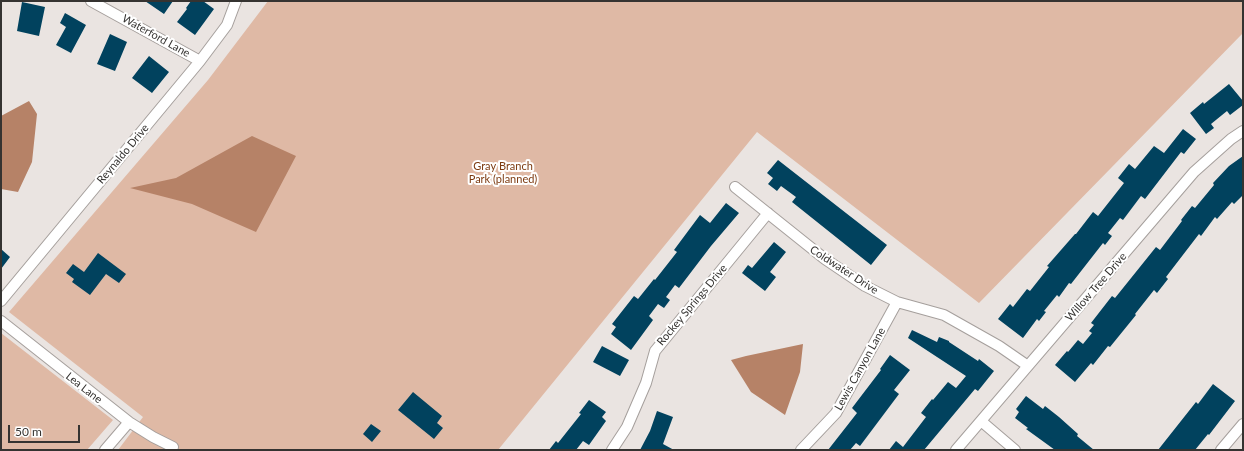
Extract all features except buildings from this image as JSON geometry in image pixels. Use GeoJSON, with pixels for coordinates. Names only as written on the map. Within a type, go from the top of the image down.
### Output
{"type":"FeatureCollection","features":[{"type":"Feature","properties":{"kind":"street","name":"Waterford Lane"},"geometry":{"type":"LineString","coordinates":[[91,1],[200,61]]}},
{"type":"Feature","properties":{"kind":"street","name":"Reynaldo Drive"},"geometry":{"type":"LineString","coordinates":[[1,301],[200,61],[228,25],[236,1]]}},
{"type":"Feature","properties":{"kind":"street","name":"Willow Tree Drive"},"geometry":{"type":"LineString","coordinates":[[956,450],[1194,172],[1243,131]]}},
{"type":"Feature","properties":{"kind":"street","name":"Coldwater Drive"},"geometry":{"type":"LineString","coordinates":[[736,187],[825,259],[865,286],[897,302],[944,315],[999,346],[1028,366]]}},
{"type":"Feature","properties":{"kind":"street","name":"Rockey Springs Drive"},"geometry":{"type":"LineString","coordinates":[[612,450],[627,427],[646,383],[654,351],[768,213]]}},
{"type":"Feature","properties":{"kind":"street","name":"Lewis Canyon Lane"},"geometry":{"type":"LineString","coordinates":[[801,450],[836,413],[897,302]]}},
{"type":"Feature","properties":{"kind":"street","name":"Lea Lane"},"geometry":{"type":"LineString","coordinates":[[1,321],[129,422],[153,437],[173,446]]}},
{"type":"Feature","properties":{"kind":"street"},"geometry":{"type":"LineString","coordinates":[[981,421],[1015,450]]}},
{"type":"Feature","properties":{"kind":"street"},"geometry":{"type":"LineString","coordinates":[[105,450],[129,422]]}},
{"type":"Feature","properties":{"kind":"street"},"geometry":{"type":"LineString","coordinates":[[1221,450],[1243,424]]}},
{"type":"Feature","properties":{"kind":"green space","name":"Gray Branch Park (planned)"},"geometry":{"type":"Polygon","coordinates":[[[268,1],[1243,1],[1243,33],[979,303],[757,132],[498,450],[118,450],[143,417],[9,312],[208,80],[268,1]]]}},
{"type":"Feature","properties":{"kind":"green space"},"geometry":{"type":"Polygon","coordinates":[[[1,333],[113,420],[87,450],[1,450],[1,333]]]}},
{"type":"Feature","properties":{"kind":"shaded area"},"geometry":{"type":"Polygon","coordinates":[[[29,101],[37,114],[32,162],[18,192],[1,189],[1,116],[29,101]]]}},
{"type":"Feature","properties":{"kind":"shaded area"},"geometry":{"type":"Polygon","coordinates":[[[252,136],[296,156],[256,232],[192,204],[130,188],[176,178],[252,136]]]}},
{"type":"Feature","properties":{"kind":"shaded area"},"geometry":{"type":"Polygon","coordinates":[[[803,344],[800,372],[785,415],[751,392],[731,360],[746,356],[803,344]]]}}]}
